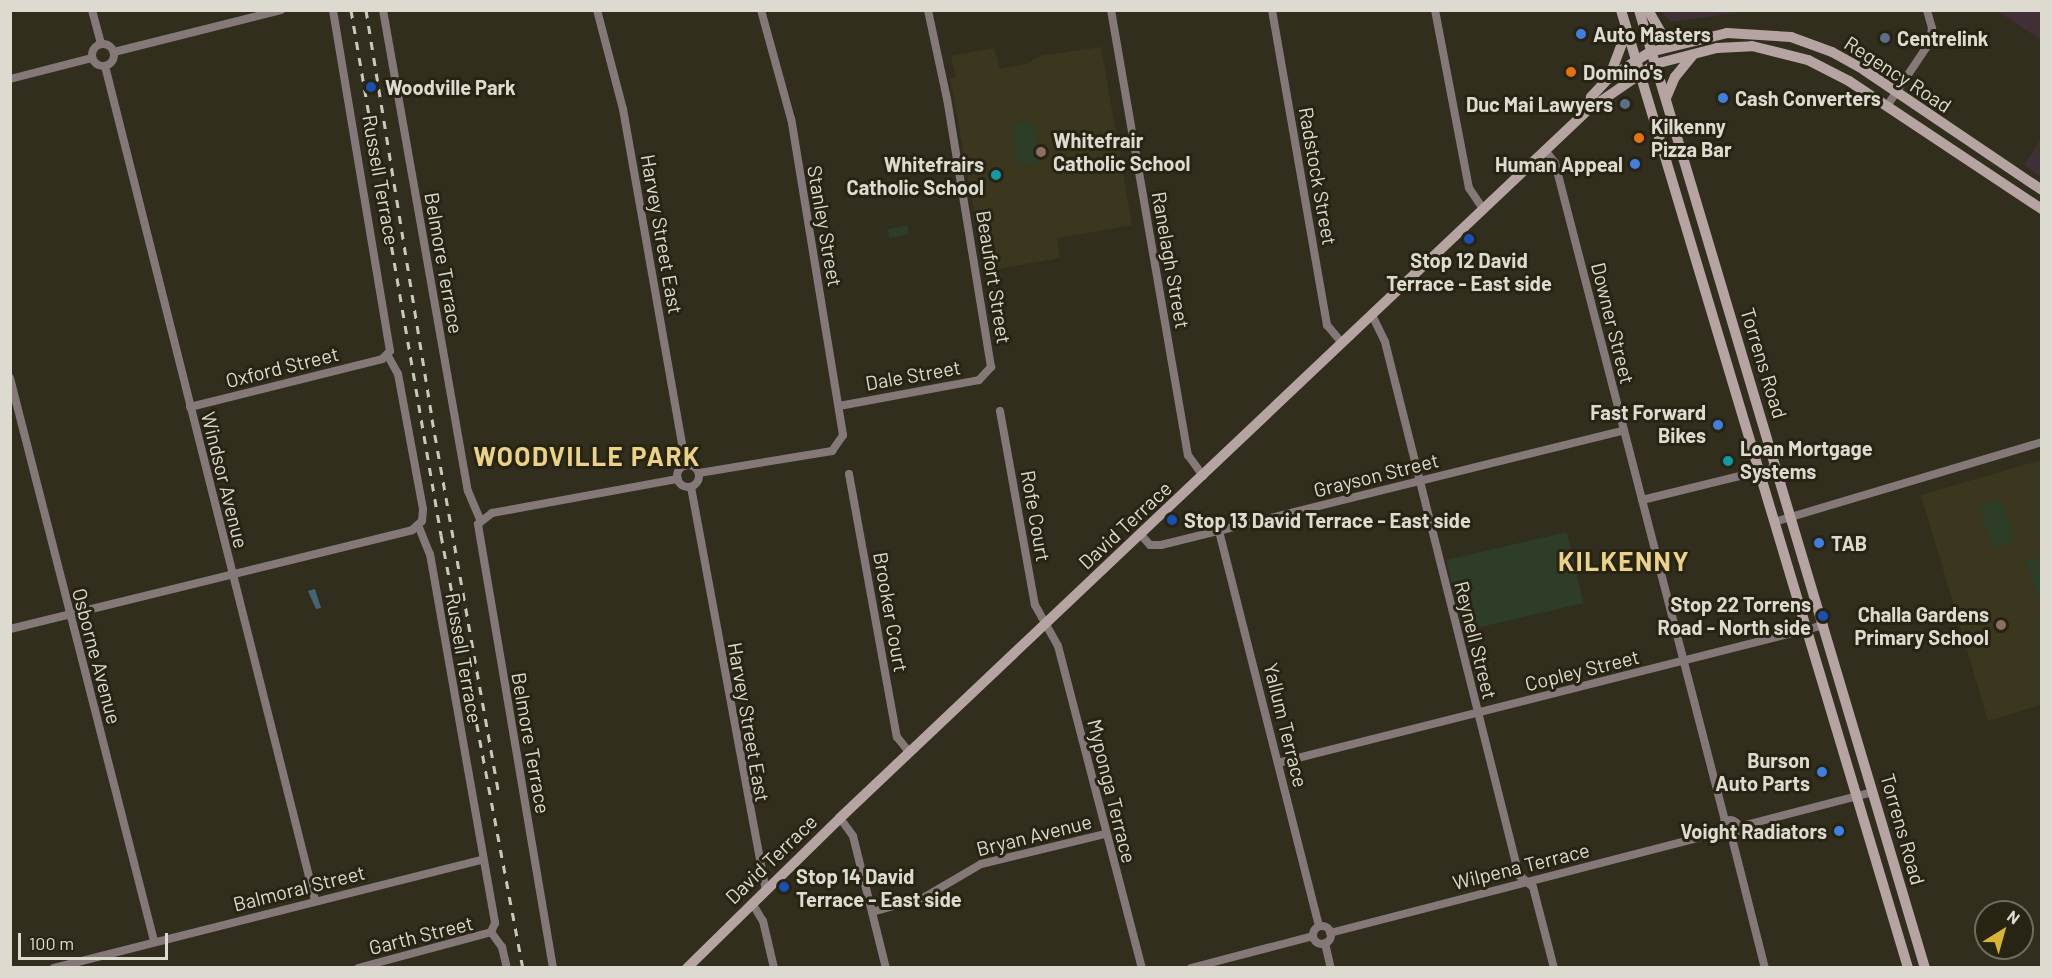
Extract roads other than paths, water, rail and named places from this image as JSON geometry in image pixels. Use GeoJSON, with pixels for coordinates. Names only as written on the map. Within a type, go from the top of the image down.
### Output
{"type":"FeatureCollection","features":[{"type":"Feature","properties":{"kind":"main road","name":"Torrens Road"},"geometry":{"type":"LineString","coordinates":[[1621,10],[1642,72],[1908,968]]}},
{"type":"Feature","properties":{"kind":"main road","name":"Torrens Road"},"geometry":{"type":"LineString","coordinates":[[1639,10],[1925,968]]}},
{"type":"Feature","properties":{"kind":"main road"},"geometry":{"type":"LineString","coordinates":[[1648,10],[1662,34],[1674,44]]}},
{"type":"Feature","properties":{"kind":"main road"},"geometry":{"type":"LineString","coordinates":[[1609,78],[1627,30]]}},
{"type":"Feature","properties":{"kind":"main road","name":"Regency Road"},"geometry":{"type":"LineString","coordinates":[[1637,58],[1674,44],[1744,32],[1791,37],[1832,52],[1897,92],[2042,190]]}},
{"type":"Feature","properties":{"kind":"main road","name":"Regency Road"},"geometry":{"type":"LineString","coordinates":[[1654,64],[1717,48],[1752,46],[1778,50],[1827,69],[2042,209]]}},
{"type":"Feature","properties":{"kind":"main road"},"geometry":{"type":"LineString","coordinates":[[1666,98],[1675,77],[1693,55]]}},
{"type":"Feature","properties":{"kind":"main road","name":"David Terrace"},"geometry":{"type":"LineString","coordinates":[[1588,110],[1591,97],[1609,78],[1637,58]]}},
{"type":"Feature","properties":{"kind":"main road","name":"David Terrace"},"geometry":{"type":"LineString","coordinates":[[687,968],[909,752],[1141,535],[1545,150],[1588,110],[1654,64]]}},
{"type":"Feature","properties":{"kind":"main road"},"geometry":{"type":"LineString","coordinates":[[1722,343],[1738,339]]}},
{"type":"Feature","properties":{"kind":"street"},"geometry":{"type":"LineString","coordinates":[[92,10],[101,44],[114,52],[280,10]]}},
{"type":"Feature","properties":{"kind":"street","name":"Russell Terrace"},"geometry":{"type":"LineString","coordinates":[[333,10],[392,345],[385,357],[398,374],[423,509],[422,521],[417,525],[427,542],[482,861],[495,923],[491,932],[502,947],[507,968]]}},
{"type":"Feature","properties":{"kind":"street","name":"Belmore Terrace"},"geometry":{"type":"LineString","coordinates":[[383,10],[468,491],[479,521],[553,968]]}},
{"type":"Feature","properties":{"kind":"street","name":"Harvey Street East"},"geometry":{"type":"LineString","coordinates":[[597,10],[623,109],[686,465]]}},
{"type":"Feature","properties":{"kind":"street","name":"Stanley Street"},"geometry":{"type":"LineString","coordinates":[[699,473],[826,453],[838,447],[843,435],[791,119],[761,10]]}},
{"type":"Feature","properties":{"kind":"street","name":"Beaufort Street"},"geometry":{"type":"LineString","coordinates":[[928,10],[974,254],[991,362],[989,372]]}},
{"type":"Feature","properties":{"kind":"street","name":"Ranelagh Street"},"geometry":{"type":"LineString","coordinates":[[1111,10],[1188,455],[1203,476]]}},
{"type":"Feature","properties":{"kind":"street","name":"Radstock Street"},"geometry":{"type":"LineString","coordinates":[[1272,10],[1327,325],[1342,343]]}},
{"type":"Feature","properties":{"kind":"street"},"geometry":{"type":"LineString","coordinates":[[1435,10],[1469,188],[1483,209]]}},
{"type":"Feature","properties":{"kind":"street"},"geometry":{"type":"LineString","coordinates":[[1887,106],[1930,42],[1932,28],[1927,10]]}},
{"type":"Feature","properties":{"kind":"street"},"geometry":{"type":"LineString","coordinates":[[92,58],[93,50],[101,44]]}},
{"type":"Feature","properties":{"kind":"street"},"geometry":{"type":"LineString","coordinates":[[10,79],[92,58],[105,66],[112,62],[114,52]]}},
{"type":"Feature","properties":{"kind":"street","name":"Windsor Avenue"},"geometry":{"type":"LineString","coordinates":[[105,66],[315,900]]}},
{"type":"Feature","properties":{"kind":"street","name":"Downer Street"},"geometry":{"type":"LineString","coordinates":[[1545,150],[1555,163],[1725,822]]}},
{"type":"Feature","properties":{"kind":"street","name":"Reynell Street"},"geometry":{"type":"LineString","coordinates":[[1372,315],[1385,342],[1519,875],[1533,887],[1554,968]]}},
{"type":"Feature","properties":{"kind":"street","name":"Oxford Street"},"geometry":{"type":"LineString","coordinates":[[190,407],[385,357]]}},
{"type":"Feature","properties":{"kind":"street","name":"Dale Street"},"geometry":{"type":"LineString","coordinates":[[839,406],[979,380],[989,372]]}},
{"type":"Feature","properties":{"kind":"street","name":"Osborne Avenue"},"geometry":{"type":"LineString","coordinates":[[10,378],[68,614],[154,941]]}},
{"type":"Feature","properties":{"kind":"street","name":"Rofe Court"},"geometry":{"type":"LineString","coordinates":[[1000,411],[1035,605],[1046,624]]}},
{"type":"Feature","properties":{"kind":"street","name":"Grayson Street"},"geometry":{"type":"LineString","coordinates":[[1141,535],[1155,546],[1624,430]]}},
{"type":"Feature","properties":{"kind":"street"},"geometry":{"type":"LineString","coordinates":[[1774,522],[2042,442]]}},
{"type":"Feature","properties":{"kind":"street"},"geometry":{"type":"LineString","coordinates":[[479,521],[492,513],[678,479],[691,488],[698,483],[699,473],[686,465],[678,471],[678,479]]}},
{"type":"Feature","properties":{"kind":"street"},"geometry":{"type":"LineString","coordinates":[[1642,500],[1776,467]]}},
{"type":"Feature","properties":{"kind":"street","name":"Brooker Court"},"geometry":{"type":"LineString","coordinates":[[849,474],[897,737],[909,752]]}},
{"type":"Feature","properties":{"kind":"street","name":"Harvey Street East"},"geometry":{"type":"LineString","coordinates":[[691,488],[766,890]]}},
{"type":"Feature","properties":{"kind":"street"},"geometry":{"type":"LineString","coordinates":[[10,629],[412,530],[417,525]]}},
{"type":"Feature","properties":{"kind":"street","name":"Yallum Terrace"},"geometry":{"type":"LineString","coordinates":[[1219,531],[1319,926]]}},
{"type":"Feature","properties":{"kind":"street","name":"Myponga Terrace"},"geometry":{"type":"LineString","coordinates":[[1046,624],[1058,646],[1142,968]]}},
{"type":"Feature","properties":{"kind":"street","name":"Copley Street"},"geometry":{"type":"LineString","coordinates":[[1278,763],[1824,625]]}},
{"type":"Feature","properties":{"kind":"street"},"geometry":{"type":"LineString","coordinates":[[1765,968],[1732,838],[1738,827],[1873,792]]}},
{"type":"Feature","properties":{"kind":"street"},"geometry":{"type":"LineString","coordinates":[[840,818],[853,836],[886,968]]}},
{"type":"Feature","properties":{"kind":"street"},"geometry":{"type":"LineString","coordinates":[[1732,838],[1721,832],[1725,822],[1733,821],[1738,827]]}},
{"type":"Feature","properties":{"kind":"street","name":"Wilpena Terrace"},"geometry":{"type":"LineString","coordinates":[[1330,933],[1721,832]]}},
{"type":"Feature","properties":{"kind":"street","name":"Bryan Avenue"},"geometry":{"type":"LineString","coordinates":[[872,912],[923,898],[981,864],[1106,834]]}},
{"type":"Feature","properties":{"kind":"street","name":"Balmoral Street"},"geometry":{"type":"LineString","coordinates":[[54,968],[315,900],[482,861]]}},
{"type":"Feature","properties":{"kind":"street"},"geometry":{"type":"LineString","coordinates":[[753,903],[763,921],[774,968]]}},
{"type":"Feature","properties":{"kind":"street"},"geometry":{"type":"LineString","coordinates":[[1191,968],[1220,964],[1313,936],[1319,926],[1330,933],[1325,943],[1331,968]]}},
{"type":"Feature","properties":{"kind":"street","name":"Garth Street"},"geometry":{"type":"LineString","coordinates":[[358,968],[491,932]]}},
{"type":"Feature","properties":{"kind":"street"},"geometry":{"type":"LineString","coordinates":[[1313,936],[1317,942],[1325,943]]}},
{"type":"Feature","properties":{"kind":"water"},"geometry":{"type":"Polygon","coordinates":[[[315,589],[321,608],[316,609],[308,591],[315,589]]]}},
{"type":"Feature","properties":{"kind":"railway"},"geometry":{"type":"LineString","coordinates":[[351,10],[441,535],[523,968]]}},
{"type":"Feature","properties":{"kind":"railway"},"geometry":{"type":"LineString","coordinates":[[366,10],[432,419],[498,791]]}},
{"type":"Feature","properties":{"kind":"place","name":"Auto Masters"},"geometry":{"type":"Point","coordinates":[1581,34]}},
{"type":"Feature","properties":{"kind":"place","name":"Centrelink"},"geometry":{"type":"Point","coordinates":[1885,38]}},
{"type":"Feature","properties":{"kind":"place","name":"Domino's"},"geometry":{"type":"Point","coordinates":[1571,72]}},
{"type":"Feature","properties":{"kind":"place","name":"Woodville Park"},"geometry":{"type":"Point","coordinates":[371,87]}},
{"type":"Feature","properties":{"kind":"place","name":"Cash Converters"},"geometry":{"type":"Point","coordinates":[1723,98]}},
{"type":"Feature","properties":{"kind":"place","name":"Duc Mai Lawyers"},"geometry":{"type":"Point","coordinates":[1625,104]}},
{"type":"Feature","properties":{"kind":"place","name":"Kilkenny Pizza Bar"},"geometry":{"type":"Point","coordinates":[1639,138]}},
{"type":"Feature","properties":{"kind":"place","name":"Whitefrair Catholic School"},"geometry":{"type":"Point","coordinates":[1041,152]}},
{"type":"Feature","properties":{"kind":"place","name":"Human Appeal"},"geometry":{"type":"Point","coordinates":[1635,164]}},
{"type":"Feature","properties":{"kind":"place","name":"Whitefrairs Catholic School"},"geometry":{"type":"Point","coordinates":[996,175]}},
{"type":"Feature","properties":{"kind":"place","name":"Stop 12 David Terrace - East side"},"geometry":{"type":"Point","coordinates":[1469,239]}},
{"type":"Feature","properties":{"kind":"place","name":"Fast Forward Bikes"},"geometry":{"type":"Point","coordinates":[1718,425]}},
{"type":"Feature","properties":{"kind":"place","name":"Loan Mortgage Systems"},"geometry":{"type":"Point","coordinates":[1728,461]}},
{"type":"Feature","properties":{"kind":"place","name":"Stop 13 David Terrace - East side"},"geometry":{"type":"Point","coordinates":[1172,520]}},
{"type":"Feature","properties":{"kind":"place","name":"TAB"},"geometry":{"type":"Point","coordinates":[1819,543]}},
{"type":"Feature","properties":{"kind":"place","name":"Stop 22 Torrens Road - North side"},"geometry":{"type":"Point","coordinates":[1823,616]}},
{"type":"Feature","properties":{"kind":"place","name":"Challa Gardens Primary School"},"geometry":{"type":"Point","coordinates":[2001,625]}},
{"type":"Feature","properties":{"kind":"place","name":"Burson Auto Parts"},"geometry":{"type":"Point","coordinates":[1822,772]}},
{"type":"Feature","properties":{"kind":"place","name":"Voight Radiators"},"geometry":{"type":"Point","coordinates":[1839,831]}},
{"type":"Feature","properties":{"kind":"place","name":"Stop 14 David Terrace - East side"},"geometry":{"type":"Point","coordinates":[784,887]}},
{"type":"Feature","properties":{"kind":"district","name":"WOODVILLE PARK"},"geometry":{"type":"Point","coordinates":[587,456]}},
{"type":"Feature","properties":{"kind":"district","name":"KILKENNY"},"geometry":{"type":"Point","coordinates":[1624,561]}}]}
